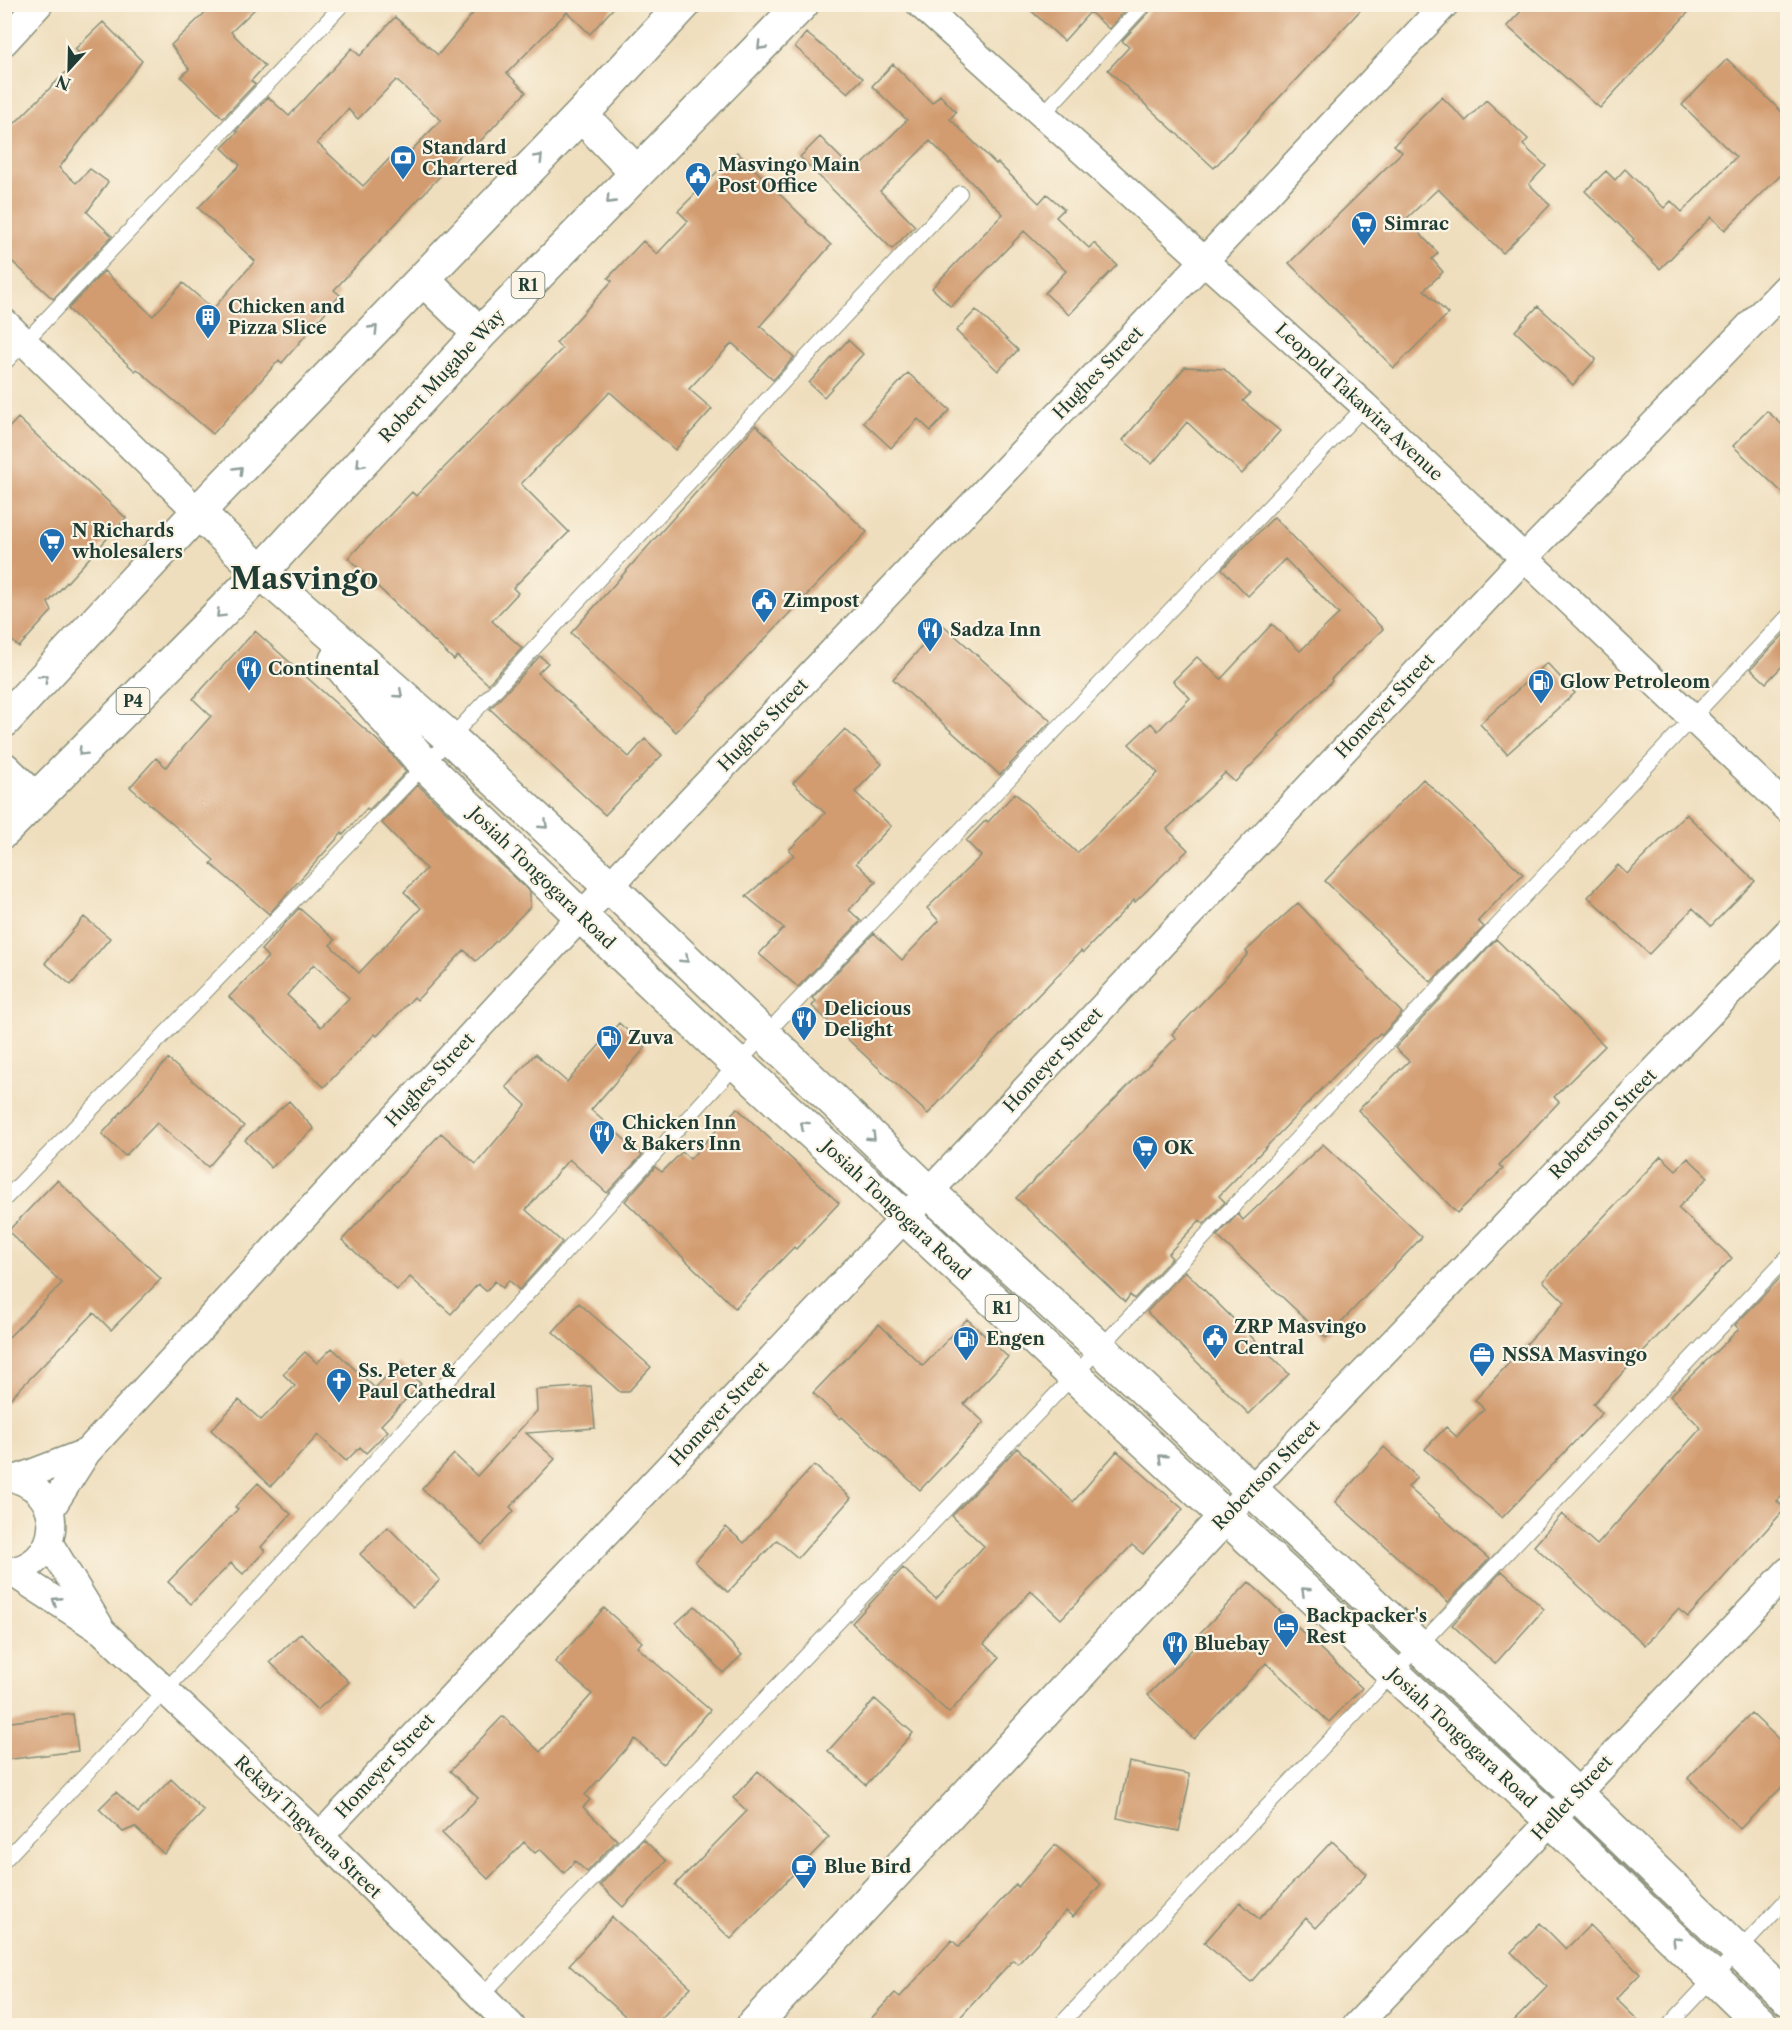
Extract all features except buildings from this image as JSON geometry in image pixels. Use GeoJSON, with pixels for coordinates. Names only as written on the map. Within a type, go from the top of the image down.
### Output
{"type":"FeatureCollection","features":[{"type":"Feature","properties":{"kind":"main road"},"geometry":{"type":"LineString","coordinates":[[4,721],[198,512],[581,115],[684,4]]}},
{"type":"Feature","properties":{"kind":"main road","name":"Robert Mugabe Way"},"geometry":{"type":"LineString","coordinates":[[261,572],[480,334],[802,4]]}},
{"type":"Feature","properties":{"kind":"main road"},"geometry":{"type":"LineString","coordinates":[[581,115],[637,173]]}},
{"type":"Feature","properties":{"kind":"main road"},"geometry":{"type":"LineString","coordinates":[[423,279],[480,334]]}},
{"type":"Feature","properties":{"kind":"main road","name":"Josiah Tongogara Road"},"geometry":{"type":"LineString","coordinates":[[198,512],[261,572],[450,738],[609,886],[929,1192],[1100,1348],[1576,1794],[1788,1999]]}},
{"type":"Feature","properties":{"kind":"main road","name":"Josiah Tongogara Road"},"geometry":{"type":"LineString","coordinates":[[261,572],[425,765],[581,916],[737,1064],[1551,1820],[1763,2025]]}},
{"type":"Feature","properties":{"kind":"main road","name":"P4"},"geometry":{"type":"LineString","coordinates":[[4,831],[261,572]]}},
{"type":"Feature","properties":{"kind":"main road"},"geometry":{"type":"LineString","coordinates":[[4,769],[35,799]]}},
{"type":"Feature","properties":{"kind":"main road","name":"Robertson Street"},"geometry":{"type":"LineString","coordinates":[[753,2025],[1225,1517]]}},
{"type":"Feature","properties":{"kind":"street"},"geometry":{"type":"LineString","coordinates":[[4,42],[39,4]]}},
{"type":"Feature","properties":{"kind":"street","name":"Leopold Takawira Avenue"},"geometry":{"type":"LineString","coordinates":[[920,4],[1365,406],[1788,809]]}},
{"type":"Feature","properties":{"kind":"street","name":"Hughes Street"},"geometry":{"type":"LineString","coordinates":[[50,1510],[87,1452],[609,886],[1205,261],[1433,9]]}},
{"type":"Feature","properties":{"kind":"street","name":"Homeyer Street"},"geometry":{"type":"LineString","coordinates":[[320,1836],[905,1218],[1525,557],[1788,286]]}},
{"type":"Feature","properties":{"kind":"street"},"geometry":{"type":"LineString","coordinates":[[4,322],[198,512]]}},
{"type":"Feature","properties":{"kind":"street","name":"Robertson Street"},"geometry":{"type":"LineString","coordinates":[[1225,1517],[1788,932]]}},
{"type":"Feature","properties":{"kind":"street"},"geometry":{"type":"LineString","coordinates":[[12,1478],[87,1452]]}},
{"type":"Feature","properties":{"kind":"street"},"geometry":{"type":"LineString","coordinates":[[8,1571],[26,1566],[40,1557],[49,1543],[52,1527],[50,1510],[43,1495],[32,1485],[12,1478]]}},
{"type":"Feature","properties":{"kind":"street"},"geometry":{"type":"LineString","coordinates":[[49,1543],[102,1631]]}},
{"type":"Feature","properties":{"kind":"street"},"geometry":{"type":"LineString","coordinates":[[8,1571],[102,1631]]}},
{"type":"Feature","properties":{"kind":"street","name":"Hellet Street"},"geometry":{"type":"LineString","coordinates":[[1356,2025],[1788,1571]]}},
{"type":"Feature","properties":{"kind":"street","name":"Rekayi Tngwena Street"},"geometry":{"type":"LineString","coordinates":[[102,1631],[320,1836],[511,2025]]}},
{"type":"Feature","properties":{"kind":"lane"},"geometry":{"type":"LineString","coordinates":[[4,364],[343,4]]}},
{"type":"Feature","properties":{"kind":"lane"},"geometry":{"type":"LineString","coordinates":[[1043,114],[1144,4]]}},
{"type":"Feature","properties":{"kind":"lane"},"geometry":{"type":"LineString","coordinates":[[4,1200],[425,765],[960,193]]}},
{"type":"Feature","properties":{"kind":"lane"},"geometry":{"type":"LineString","coordinates":[[4,1861],[165,1691],[737,1064],[1365,406]]}},
{"type":"Feature","properties":{"kind":"lane"},"geometry":{"type":"LineString","coordinates":[[481,1996],[1100,1348],[1788,616]]}},
{"type":"Feature","properties":{"kind":"lane"},"geometry":{"type":"LineString","coordinates":[[1059,2025],[1788,1256]]}},
{"type":"Feature","properties":{"kind":"lane"},"geometry":{"type":"LineString","coordinates":[[1668,2025],[1788,1898]]}},
{"type":"Feature","properties":{"kind":"place","name":"Standard Chartered"},"geometry":{"type":"Point","coordinates":[403,181]}},
{"type":"Feature","properties":{"kind":"place","name":"Masvingo Main Post Office"},"geometry":{"type":"Point","coordinates":[698,198]}},
{"type":"Feature","properties":{"kind":"place","name":"Simrac"},"geometry":{"type":"Point","coordinates":[1364,247]}},
{"type":"Feature","properties":{"kind":"place","name":"Chicken and Pizza Slice"},"geometry":{"type":"Point","coordinates":[208,340]}},
{"type":"Feature","properties":{"kind":"place","name":"N Richards wholesalers"},"geometry":{"type":"Point","coordinates":[52,564]}},
{"type":"Feature","properties":{"kind":"place","name":"Zimpost"},"geometry":{"type":"Point","coordinates":[764,624]}},
{"type":"Feature","properties":{"kind":"place","name":"Sadza Inn"},"geometry":{"type":"Point","coordinates":[930,653]}},
{"type":"Feature","properties":{"kind":"place","name":"Continental"},"geometry":{"type":"Point","coordinates":[249,692]}},
{"type":"Feature","properties":{"kind":"place","name":"Glow Petroleom"},"geometry":{"type":"Point","coordinates":[1541,705]}},
{"type":"Feature","properties":{"kind":"place","name":"Delicious Delight"},"geometry":{"type":"Point","coordinates":[804,1042]}},
{"type":"Feature","properties":{"kind":"place","name":"Zuva"},"geometry":{"type":"Point","coordinates":[609,1061]}},
{"type":"Feature","properties":{"kind":"place","name":"Chicken Inn & Bakers Inn"},"geometry":{"type":"Point","coordinates":[602,1156]}},
{"type":"Feature","properties":{"kind":"place","name":"OK"},"geometry":{"type":"Point","coordinates":[1145,1171]}},
{"type":"Feature","properties":{"kind":"place","name":"ZRP Masvingo Central"},"geometry":{"type":"Point","coordinates":[1215,1360]}},
{"type":"Feature","properties":{"kind":"place","name":"Engen"},"geometry":{"type":"Point","coordinates":[966,1362]}},
{"type":"Feature","properties":{"kind":"place","name":"NSSA Masvingo"},"geometry":{"type":"Point","coordinates":[1482,1378]}},
{"type":"Feature","properties":{"kind":"place","name":"Ss. Peter & Paul Cathedral"},"geometry":{"type":"Point","coordinates":[339,1404]}},
{"type":"Feature","properties":{"kind":"place","name":"Backpacker's Rest"},"geometry":{"type":"Point","coordinates":[1286,1649]}},
{"type":"Feature","properties":{"kind":"place","name":"Bluebay"},"geometry":{"type":"Point","coordinates":[1175,1667]}},
{"type":"Feature","properties":{"kind":"place","name":"Blue Bird"},"geometry":{"type":"Point","coordinates":[804,1890]}},
{"type":"Feature","properties":{"kind":"district","name":"Masvingo"},"geometry":{"type":"Point","coordinates":[304,579]}}]}
